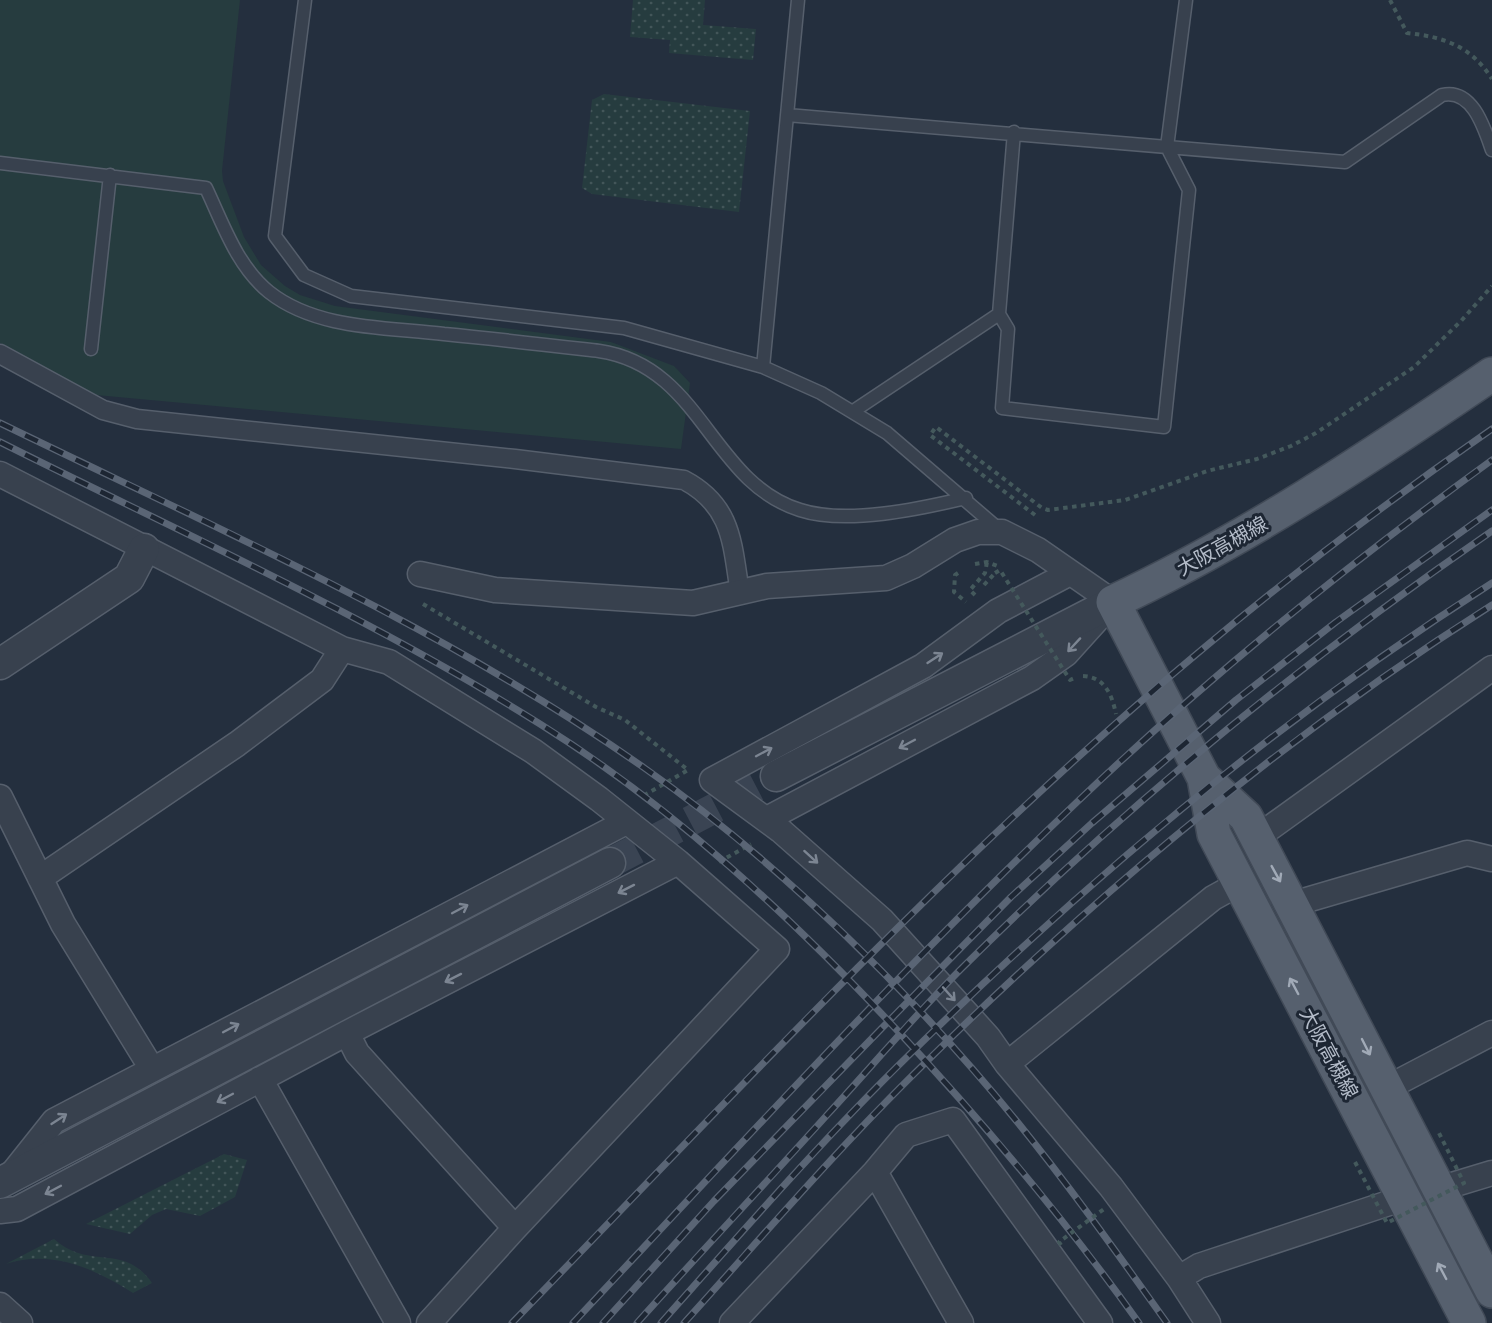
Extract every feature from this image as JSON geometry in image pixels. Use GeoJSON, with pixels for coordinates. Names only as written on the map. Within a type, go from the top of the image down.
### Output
{"type":"FeatureCollection","features":[{"type":"Feature","properties":{"kind":"main road","name":"大阪高槻線"},"geometry":{"type":"LineString","coordinates":[[1469,1323],[1214,834],[1204,778],[1113,602],[1169,576],[1280,514],[1492,374]]}},
{"type":"Feature","properties":{"kind":"main road","name":"大阪高槻線"},"geometry":{"type":"LineString","coordinates":[[1204,778],[1246,817],[1492,1291]]}},
{"type":"Feature","properties":{"kind":"street"},"geometry":{"type":"LineString","coordinates":[[0,354],[103,410],[138,419],[515,459],[684,480],[705,493],[723,516],[730,530],[740,593]]}},
{"type":"Feature","properties":{"kind":"street"},"geometry":{"type":"LineString","coordinates":[[0,474],[342,649],[389,662],[533,751],[686,869],[777,949],[429,1323]]}},
{"type":"Feature","properties":{"kind":"street"},"geometry":{"type":"LineString","coordinates":[[420,574],[495,590],[693,603],[767,586],[886,578],[913,566],[955,540],[978,532],[1002,532],[1038,550],[1113,602]]}},
{"type":"Feature","properties":{"kind":"street"},"geometry":{"type":"LineString","coordinates":[[0,664],[129,578],[144,549]]}},
{"type":"Feature","properties":{"kind":"street"},"geometry":{"type":"LineString","coordinates":[[1070,573],[998,610],[923,666],[712,780],[773,824],[882,920],[988,1037],[1007,1064],[1111,1187],[1179,1278],[1208,1323]]}},
{"type":"Feature","properties":{"kind":"street"},"geometry":{"type":"LineString","coordinates":[[776,776],[1113,602]]}},
{"type":"Feature","properties":{"kind":"street"},"geometry":{"type":"LineString","coordinates":[[773,824],[1032,678],[1066,654],[1113,602]]}},
{"type":"Feature","properties":{"kind":"street"},"geometry":{"type":"LineString","coordinates":[[40,878],[228,751],[322,680],[342,649]]}},
{"type":"Feature","properties":{"kind":"street"},"geometry":{"type":"LineString","coordinates":[[1256,838],[1492,668]]}},
{"type":"Feature","properties":{"kind":"street"},"geometry":{"type":"LineString","coordinates":[[0,797],[63,924],[152,1069]]}},
{"type":"Feature","properties":{"kind":"street"},"geometry":{"type":"LineString","coordinates":[[4,1181],[54,1121],[620,817]]}},
{"type":"Feature","properties":{"kind":"street"},"geometry":{"type":"LineString","coordinates":[[1293,904],[1467,853],[1492,859]]}},
{"type":"Feature","properties":{"kind":"street"},"geometry":{"type":"LineString","coordinates":[[4,1181],[610,863]]}},
{"type":"Feature","properties":{"kind":"street"},"geometry":{"type":"LineString","coordinates":[[0,1211],[17,1209],[347,1033],[686,869]]}},
{"type":"Feature","properties":{"kind":"street"},"geometry":{"type":"LineString","coordinates":[[1007,1064],[1213,897],[1240,883]]}},
{"type":"Feature","properties":{"kind":"street"},"geometry":{"type":"LineString","coordinates":[[347,1033],[357,1053],[515,1228]]}},
{"type":"Feature","properties":{"kind":"street"},"geometry":{"type":"LineString","coordinates":[[1387,1088],[1492,1033]]}},
{"type":"Feature","properties":{"kind":"street"},"geometry":{"type":"LineString","coordinates":[[260,1079],[398,1323]]}},
{"type":"Feature","properties":{"kind":"street"},"geometry":{"type":"LineString","coordinates":[[737,1321],[875,1173],[906,1135],[953,1120],[1100,1323]]}},
{"type":"Feature","properties":{"kind":"street"},"geometry":{"type":"LineString","coordinates":[[875,1173],[961,1323]]}},
{"type":"Feature","properties":{"kind":"street"},"geometry":{"type":"LineString","coordinates":[[1439,1189],[1492,1173]]}},
{"type":"Feature","properties":{"kind":"street"},"geometry":{"type":"LineString","coordinates":[[1179,1278],[1199,1266],[1404,1198]]}},
{"type":"Feature","properties":{"kind":"street"},"geometry":{"type":"LineString","coordinates":[[0,1305],[20,1323]]}},
{"type":"Feature","properties":{"kind":"lane"},"geometry":{"type":"LineString","coordinates":[[305,0],[275,236],[304,275],[351,296],[624,328],[763,367],[821,393],[887,433],[966,498],[1002,532]]}},
{"type":"Feature","properties":{"kind":"lane"},"geometry":{"type":"LineString","coordinates":[[763,367],[798,0]]}},
{"type":"Feature","properties":{"kind":"lane"},"geometry":{"type":"LineString","coordinates":[[1014,132],[999,314],[1008,329],[1002,408],[1164,427],[1189,190],[1167,147],[1186,0]]}},
{"type":"Feature","properties":{"kind":"lane"},"geometry":{"type":"LineString","coordinates":[[787,115],[1014,132],[1345,162],[1442,95],[1452,93],[1461,95],[1469,103],[1484,127],[1492,150]]}},
{"type":"Feature","properties":{"kind":"lane"},"geometry":{"type":"LineString","coordinates":[[0,164],[110,175],[206,188],[231,242],[247,267],[269,292],[306,314],[352,323],[610,352],[664,377],[745,478],[780,503],[802,511],[829,516],[907,512],[966,498]]}},
{"type":"Feature","properties":{"kind":"lane"},"geometry":{"type":"LineString","coordinates":[[91,350],[110,175]]}},
{"type":"Feature","properties":{"kind":"lane"},"geometry":{"type":"LineString","coordinates":[[852,412],[999,314]]}},
{"type":"Feature","properties":{"kind":"path"},"geometry":{"type":"LineString","coordinates":[[1389,0],[1407,33],[1460,45],[1480,61],[1492,79]]}},
{"type":"Feature","properties":{"kind":"path"},"geometry":{"type":"LineString","coordinates":[[1041,520],[930,435],[936,427],[1042,508],[1048,510],[1125,500],[1207,471],[1263,457],[1316,433],[1414,367],[1461,321],[1492,285]]}},
{"type":"Feature","properties":{"kind":"path"},"geometry":{"type":"LineString","coordinates":[[987,562],[985,573],[970,590],[976,595],[1000,570],[1070,680],[1077,677],[1094,677],[1106,686],[1113,699],[1116,714]]}},
{"type":"Feature","properties":{"kind":"path"},"geometry":{"type":"LineString","coordinates":[[972,607],[954,592],[955,575],[975,564],[987,562],[1000,567]]}},
{"type":"Feature","properties":{"kind":"path"},"geometry":{"type":"LineString","coordinates":[[420,574],[416,600],[596,708],[625,720],[688,770],[620,817]]}},
{"type":"Feature","properties":{"kind":"path"},"geometry":{"type":"LineString","coordinates":[[686,869],[773,824]]}},
{"type":"Feature","properties":{"kind":"path"},"geometry":{"type":"LineString","coordinates":[[1355,1162],[1387,1223],[1464,1183],[1439,1133]]}},
{"type":"Feature","properties":{"kind":"path"},"geometry":{"type":"LineString","coordinates":[[1061,1245],[1059,1242],[1104,1209],[1105,1211]]}},
{"type":"Feature","properties":{"kind":"green space"},"geometry":{"type":"Polygon","coordinates":[[[0,0],[240,0],[222,171],[223,181],[244,237],[261,265],[285,286],[300,295],[335,306],[611,342],[674,366],[690,383],[681,449],[96,395],[0,343],[0,0]]]}},
{"type":"Feature","properties":{"kind":"green space"},"geometry":{"type":"Polygon","coordinates":[[[633,0],[705,0],[703,25],[756,29],[753,60],[669,53],[670,40],[630,37],[633,0]]]}},
{"type":"Feature","properties":{"kind":"green space"},"geometry":{"type":"Polygon","coordinates":[[[604,94],[750,111],[739,212],[592,194],[582,188],[592,100],[604,94]]]}},
{"type":"Feature","properties":{"kind":"green space"},"geometry":{"type":"Polygon","coordinates":[[[224,1154],[247,1160],[235,1197],[200,1216],[166,1209],[152,1215],[130,1234],[86,1224],[224,1154]]]}},
{"type":"Feature","properties":{"kind":"green space"},"geometry":{"type":"Polygon","coordinates":[[[54,1239],[80,1254],[118,1259],[130,1263],[152,1283],[133,1293],[88,1269],[56,1260],[23,1260],[6,1264],[54,1239]]]}},
{"type":"Feature","properties":{"kind":"tunnel"},"geometry":{"type":"LineString","coordinates":[[610,863],[776,776]]}},
{"type":"Feature","properties":{"kind":"railway"},"geometry":{"type":"LineString","coordinates":[[0,423],[328,582],[409,625],[567,716],[694,804],[744,844],[843,933],[935,1027],[1038,1148],[1167,1323]]}},
{"type":"Feature","properties":{"kind":"railway"},"geometry":{"type":"LineString","coordinates":[[512,1323],[849,976],[1024,807],[1113,726],[1240,618],[1346,535],[1492,429]]}},
{"type":"Feature","properties":{"kind":"railway"},"geometry":{"type":"LineString","coordinates":[[0,442],[342,611],[409,647],[540,724],[637,791],[683,827],[771,904],[896,1029],[961,1100],[1022,1172],[1082,1246],[1139,1323]]}},
{"type":"Feature","properties":{"kind":"railway"},"geometry":{"type":"LineString","coordinates":[[573,1323],[883,994],[1076,803],[1175,712],[1278,624],[1384,540],[1492,460]]}},
{"type":"Feature","properties":{"kind":"railway"},"geometry":{"type":"LineString","coordinates":[[603,1323],[714,1201],[1011,897],[1092,823],[1236,700],[1336,622],[1492,510]]}},
{"type":"Feature","properties":{"kind":"railway"},"geometry":{"type":"LineString","coordinates":[[637,1323],[927,1004],[1024,908],[1151,793],[1284,684],[1352,631],[1492,531]]}},
{"type":"Feature","properties":{"kind":"railway"},"geometry":{"type":"LineString","coordinates":[[661,1323],[845,1120],[909,1055],[1046,926],[1116,864],[1262,745],[1337,689],[1492,583]]}},
{"type":"Feature","properties":{"kind":"railway"},"geometry":{"type":"LineString","coordinates":[[684,1323],[890,1098],[987,1003],[1055,941],[1124,880],[1266,763],[1415,655],[1492,605]]}}]}
